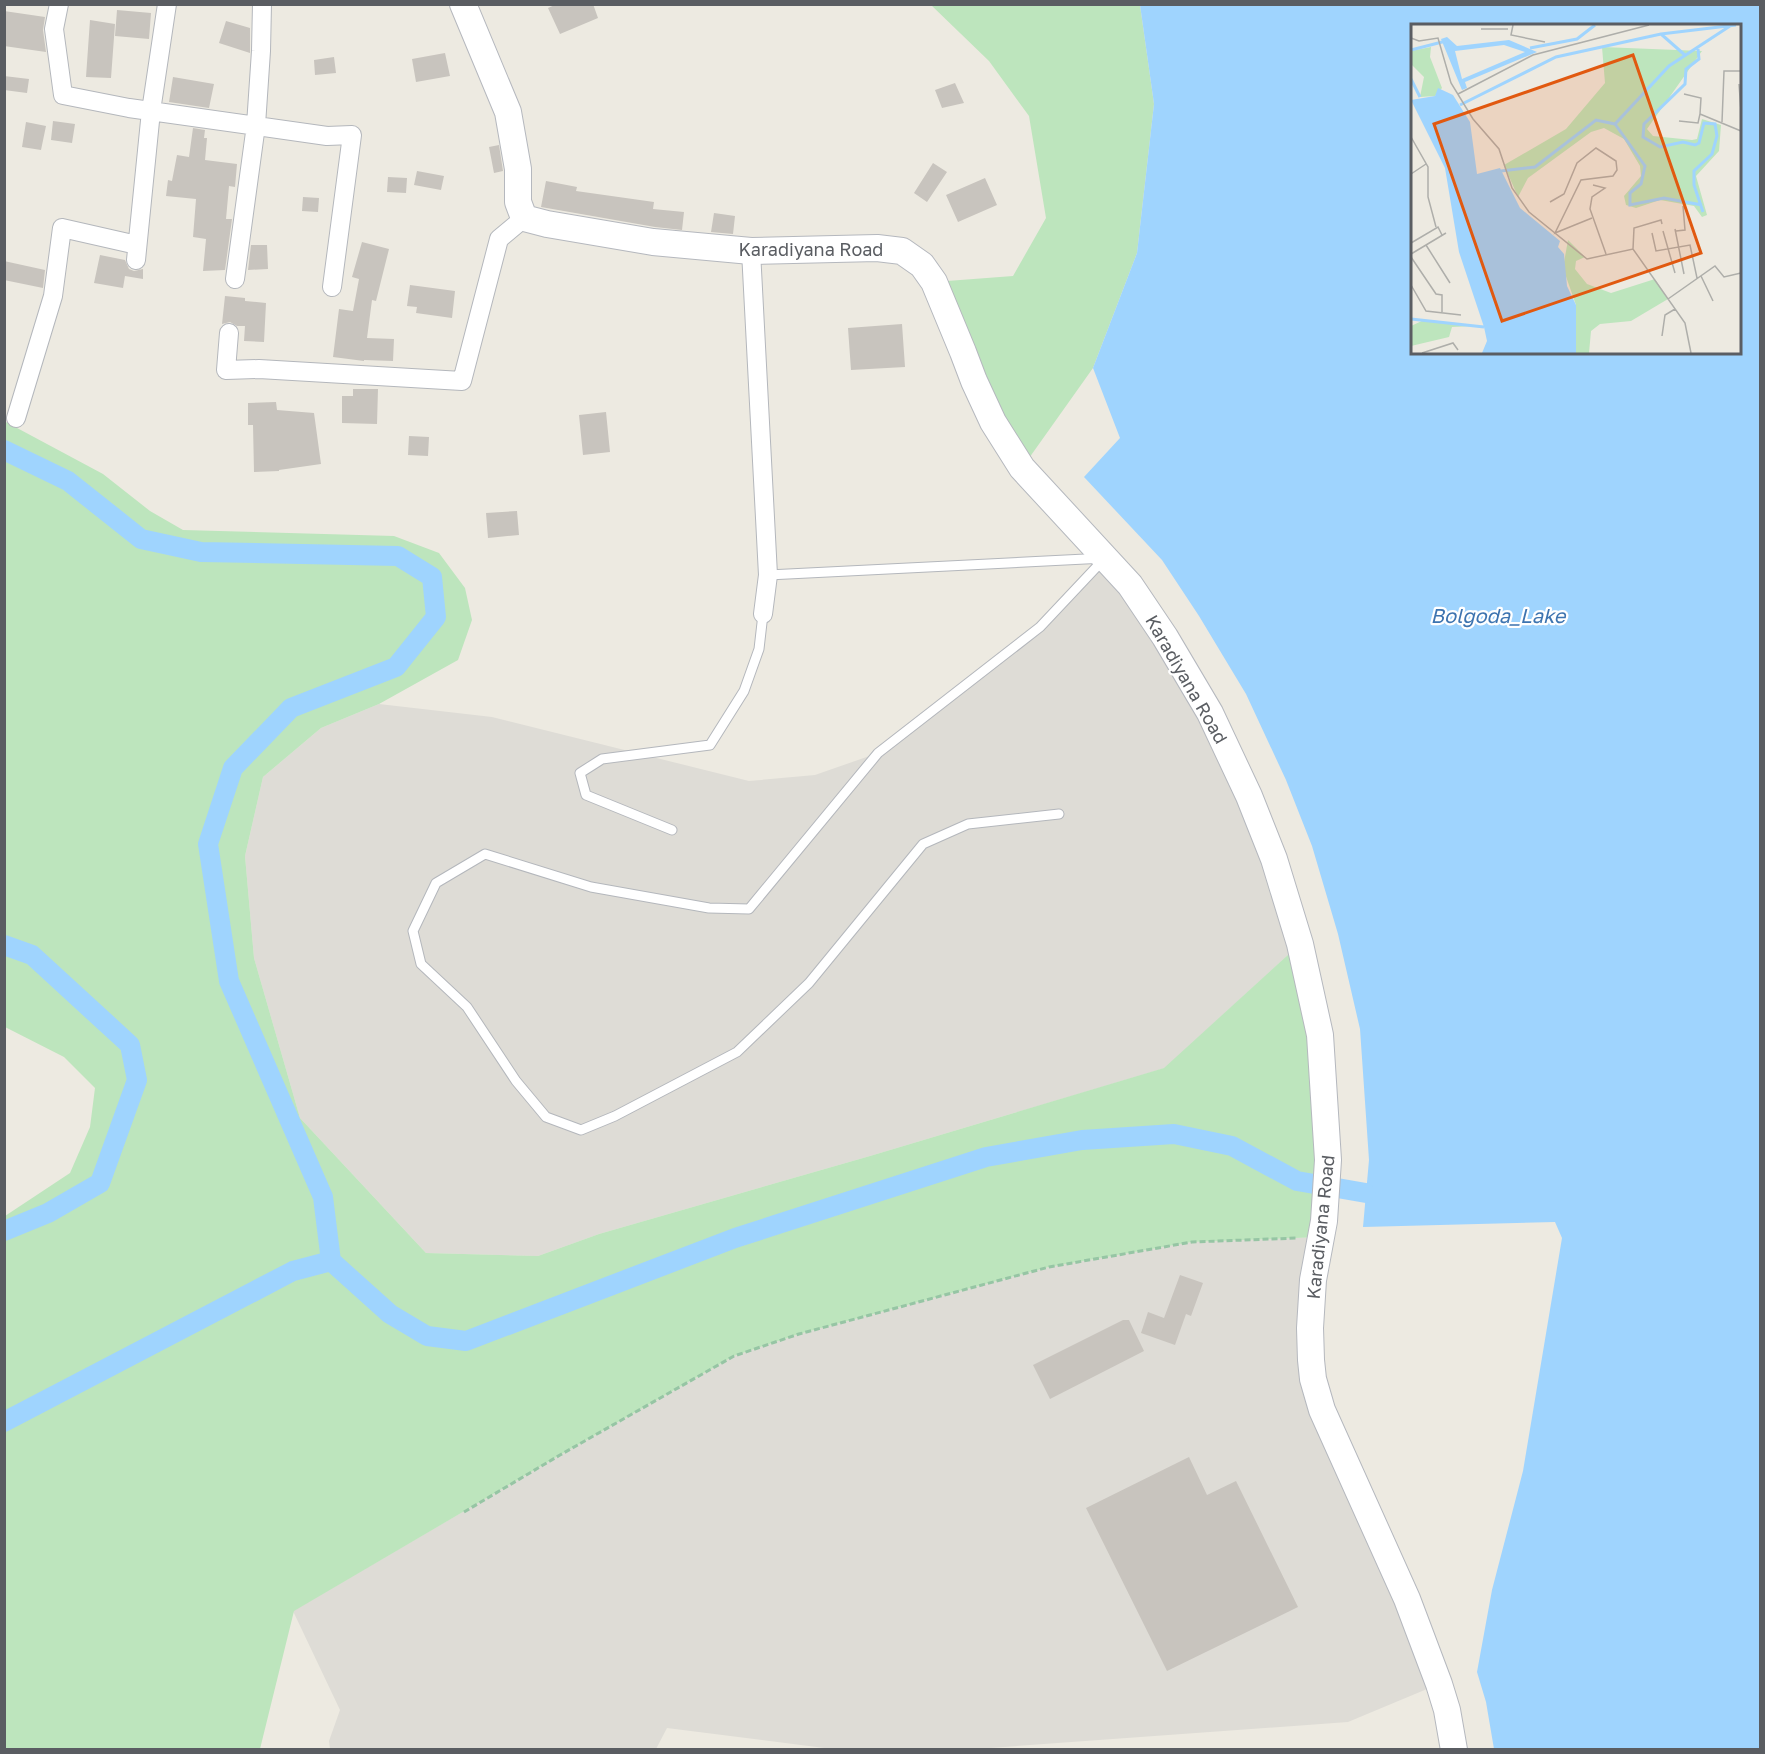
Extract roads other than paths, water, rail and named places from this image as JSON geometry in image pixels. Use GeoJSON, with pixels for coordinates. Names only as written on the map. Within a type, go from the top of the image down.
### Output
{"type":"FeatureCollection","features":[{"type":"Feature","properties":{"kind":"street"},"geometry":{"type":"LineString","coordinates":[[59,4],[54,28],[63,95],[151,111],[327,136],[352,135],[332,287]]}},
{"type":"Feature","properties":{"kind":"street"},"geometry":{"type":"LineString","coordinates":[[16,418],[53,296],[62,228],[136,253],[151,111],[167,4]]}},
{"type":"Feature","properties":{"kind":"street"},"geometry":{"type":"LineString","coordinates":[[235,279],[256,126],[262,4]]}},
{"type":"Feature","properties":{"kind":"street"},"geometry":{"type":"LineString","coordinates":[[229,333],[226,370],[259,369],[462,381],[499,239],[524,218],[518,202],[518,170],[508,112],[463,4]]}},
{"type":"Feature","properties":{"kind":"street","name":"Karadiyana Road"},"geometry":{"type":"LineString","coordinates":[[524,218],[653,242],[751,251],[877,248],[902,251],[922,265],[934,282],[993,422],[1022,468],[1130,585],[1165,637],[1210,713],[1249,796],[1274,859],[1299,944],[1320,1035],[1328,1160],[1323,1229],[1313,1281],[1310,1328],[1313,1379],[1322,1410],[1407,1599],[1439,1684],[1447,1710],[1454,1749]]}},
{"type":"Feature","properties":{"kind":"street"},"geometry":{"type":"LineString","coordinates":[[751,251],[768,575],[763,614]]}},
{"type":"Feature","properties":{"kind":"lane"},"geometry":{"type":"LineString","coordinates":[[768,575],[1105,558]]}},
{"type":"Feature","properties":{"kind":"lane"},"geometry":{"type":"LineString","coordinates":[[1059,814],[968,824],[923,844],[809,983],[737,1052],[615,1116],[581,1130],[546,1117],[516,1081],[467,1007],[421,964],[413,931],[436,883],[485,854],[591,887],[709,908],[749,909],[878,753],[1040,627],[1105,558]]}},
{"type":"Feature","properties":{"kind":"lane"},"geometry":{"type":"LineString","coordinates":[[672,830],[586,795],[580,772],[602,759],[710,745],[744,691],[759,649],[763,614]]}},
{"type":"Feature","properties":{"kind":"water","name":"Bolgoda_Lake"},"geometry":{"type":"Polygon","coordinates":[[[1140,5],[1760,5],[1760,1749],[1494,1749],[1486,1702],[1477,1672],[1492,1590],[1523,1471],[1562,1238],[1555,1222],[1363,1227],[1369,1160],[1360,1029],[1338,934],[1312,846],[1286,780],[1246,694],[1199,616],[1162,560],[1084,477],[1120,438],[1093,368],[1137,253],[1154,104],[1140,5]]]}},
{"type":"Feature","properties":{"kind":"waterway"},"geometry":{"type":"LineString","coordinates":[[4,450],[68,481],[141,539],[201,552],[398,556],[432,577],[436,617],[396,667],[291,708],[233,768],[208,844],[229,981],[323,1197],[331,1261]]}},
{"type":"Feature","properties":{"kind":"waterway"},"geometry":{"type":"LineString","coordinates":[[4,945],[32,955],[130,1045],[137,1080],[100,1183],[48,1213],[4,1231]]}},
{"type":"Feature","properties":{"kind":"waterway"},"geometry":{"type":"LineString","coordinates":[[4,1422],[293,1271],[331,1261],[390,1314],[427,1336],[466,1341],[735,1238],[986,1157],[1082,1140],[1174,1134],[1232,1146],[1297,1181],[1366,1193]]}}]}
